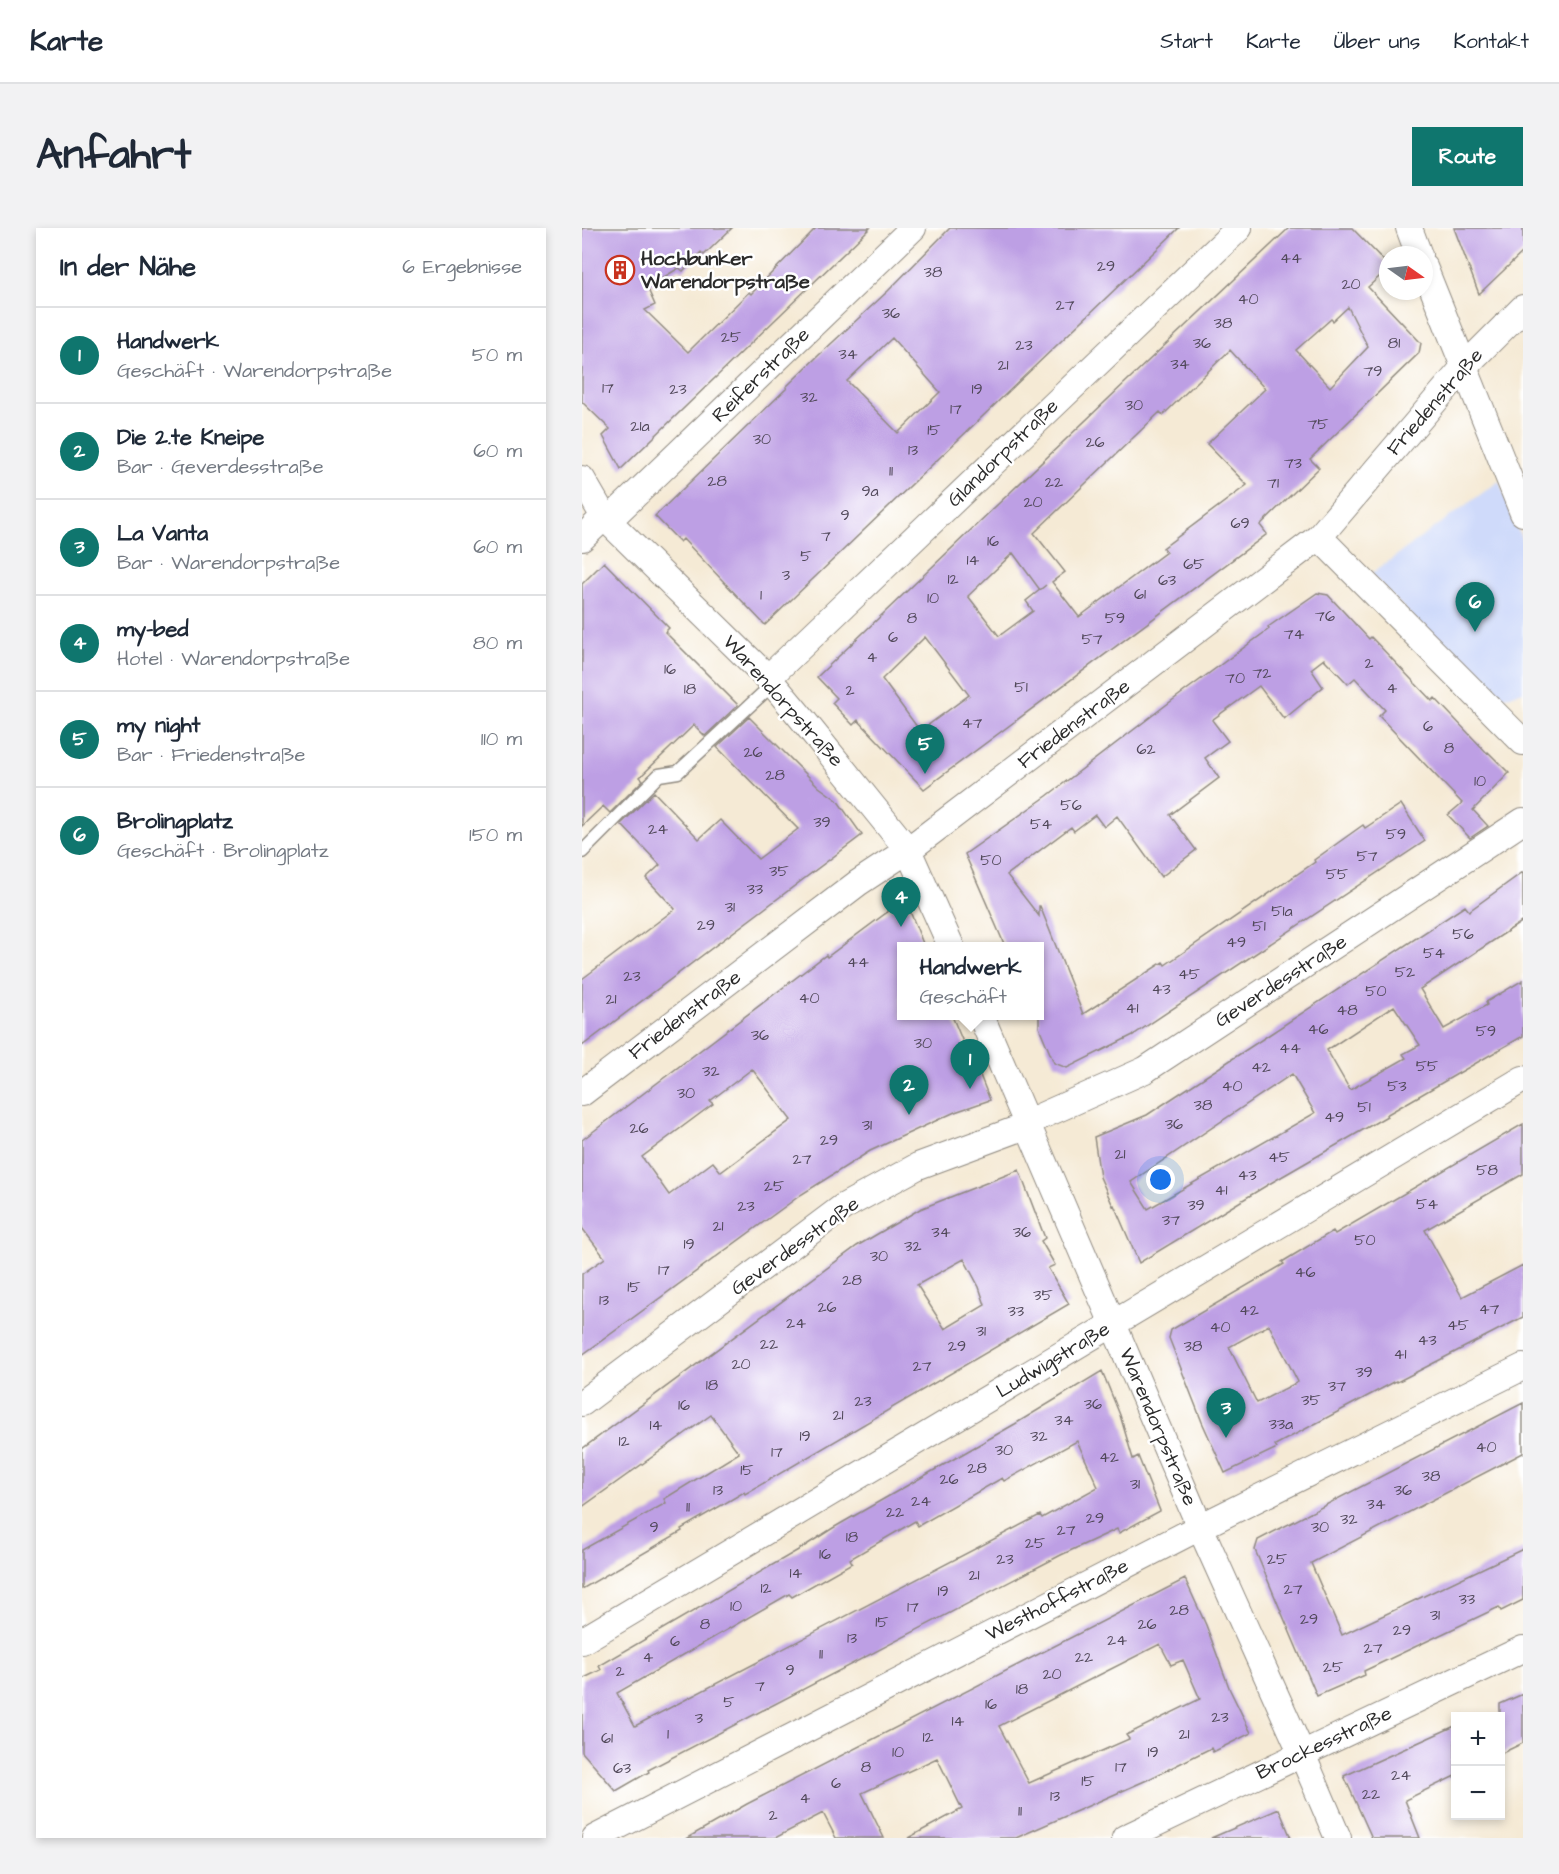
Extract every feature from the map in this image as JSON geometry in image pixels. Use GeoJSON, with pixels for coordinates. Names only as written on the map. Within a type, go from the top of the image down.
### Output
{"type":"FeatureCollection","features":[{"type":"Feature","properties":{"kind":"street","name":"Reiferstraße"},"geometry":{"type":"LineString","coordinates":[[582,538],[606,519],[914,228]]}},
{"type":"Feature","properties":{"kind":"street","name":"Glandorpstraße"},"geometry":{"type":"LineString","coordinates":[[770,681],[1239,228]]}},
{"type":"Feature","properties":{"kind":"street"},"geometry":{"type":"LineString","coordinates":[[1409,228],[1416,246]]}},
{"type":"Feature","properties":{"kind":"street"},"geometry":{"type":"LineString","coordinates":[[1433,289],[1465,366],[1518,511]]}},
{"type":"Feature","properties":{"kind":"street","name":"Friedenstraße"},"geometry":{"type":"LineString","coordinates":[[582,1093],[858,883],[908,850],[1319,537],[1465,366],[1523,308]]}},
{"type":"Feature","properties":{"kind":"street","name":"Warendorpstraße"},"geometry":{"type":"LineString","coordinates":[[582,479],[606,519],[770,681],[908,850],[949,942]]}},
{"type":"Feature","properties":{"kind":"street"},"geometry":{"type":"LineString","coordinates":[[1319,537],[1523,742]]}},
{"type":"Feature","properties":{"kind":"street","name":"Geverdesstraße"},"geometry":{"type":"LineString","coordinates":[[582,1403],[843,1207],[918,1166],[1029,1124],[1145,1070],[1523,821]]}},
{"type":"Feature","properties":{"kind":"street","name":"Warendorpstraße"},"geometry":{"type":"LineString","coordinates":[[983,1020],[1200,1527],[1338,1838]]}},
{"type":"Feature","properties":{"kind":"street","name":"Ludwigstraße"},"geometry":{"type":"LineString","coordinates":[[582,1641],[1523,1079]]}},
{"type":"Feature","properties":{"kind":"street","name":"Westhoffstraße"},"geometry":{"type":"LineString","coordinates":[[595,1838],[1200,1527],[1523,1367]]}},
{"type":"Feature","properties":{"kind":"street","name":"Brockesstraße"},"geometry":{"type":"LineString","coordinates":[[1125,1838],[1523,1649]]}},
{"type":"Feature","properties":{"kind":"lane"},"geometry":{"type":"LineString","coordinates":[[582,852],[659,775],[678,772],[770,681]]}},
{"type":"Feature","properties":{"kind":"shaded area"},"geometry":{"type":"Polygon","coordinates":[[[1499,481],[1523,543],[1523,691],[1493,701],[1371,574],[1499,481]]]}},
{"type":"Feature","properties":{"kind":"building"},"geometry":{"type":"Polygon","coordinates":[[[582,228],[732,228],[704,255],[701,252],[683,271],[679,268],[647,287],[655,305],[645,310],[688,352],[749,292],[751,294],[816,228],[870,228],[621,469],[603,436],[610,429],[582,402],[582,228]]]}},
{"type":"Feature","properties":{"kind":"building"},"geometry":{"type":"Polygon","coordinates":[[[950,228],[1179,228],[765,625],[683,539],[680,542],[655,516],[819,355],[888,291],[950,228]],[[892,338],[847,381],[898,433],[940,392],[892,338]]]}},
{"type":"Feature","properties":{"kind":"building"},"geometry":{"type":"Polygon","coordinates":[[[1289,228],[1352,228],[1379,256],[1379,277],[1368,287],[1421,343],[1419,353],[1310,459],[1319,468],[1260,525],[1267,534],[924,789],[858,720],[853,725],[832,703],[837,698],[817,677],[1289,228]],[[1348,307],[1296,350],[1330,387],[1368,347],[1348,307]],[[1230,350],[1163,415],[1160,412],[1034,533],[1065,572],[1052,582],[1079,617],[1166,552],[1163,548],[1247,485],[1207,444],[1265,389],[1230,350]],[[1013,553],[968,596],[999,636],[1033,611],[1026,601],[1040,590],[1013,553]],[[925,637],[882,679],[920,731],[969,695],[925,637]]]}},
{"type":"Feature","properties":{"kind":"building"},"geometry":{"type":"Polygon","coordinates":[[[1454,228],[1523,228],[1523,252],[1479,294],[1454,228]]]}},
{"type":"Feature","properties":{"kind":"building"},"geometry":{"type":"Polygon","coordinates":[[[604,562],[669,628],[665,632],[738,705],[705,736],[694,725],[640,777],[643,780],[610,813],[603,806],[582,826],[582,584],[604,562]]]}},
{"type":"Feature","properties":{"kind":"building"},"geometry":{"type":"Polygon","coordinates":[[[1317,593],[1328,595],[1432,701],[1435,698],[1509,773],[1473,810],[1488,826],[1470,838],[1448,815],[1462,803],[1379,716],[1385,710],[1355,678],[1348,684],[1324,659],[1311,669],[1323,687],[1284,719],[1259,686],[1212,720],[1228,741],[1205,758],[1219,778],[1170,815],[1196,850],[1161,877],[1117,816],[1104,827],[1095,815],[1074,831],[1071,827],[1007,875],[1039,916],[1040,906],[1083,1014],[1163,962],[1165,965],[1315,862],[1314,860],[1363,825],[1365,828],[1401,804],[1425,841],[1133,1035],[1067,1068],[1054,1063],[1039,1027],[1039,1020],[1044,1020],[1044,942],[1003,942],[965,854],[1047,796],[1269,629],[1268,627],[1317,593]]]}},
{"type":"Feature","properties":{"kind":"building"},"geometry":{"type":"Polygon","coordinates":[[[749,717],[819,787],[837,800],[862,835],[582,1046],[582,979],[675,909],[646,878],[660,865],[621,824],[654,792],[699,839],[720,820],[758,859],[798,829],[717,747],[749,717]]]}},
{"type":"Feature","properties":{"kind":"building"},"geometry":{"type":"Polygon","coordinates":[[[1523,872],[1523,921],[1420,989],[1444,1029],[1487,1005],[1486,1002],[1523,980],[1523,1036],[1269,1184],[1139,1263],[1100,1177],[1094,1137],[1147,1115],[1465,906],[1469,911],[1523,872]],[[1394,1006],[1327,1050],[1350,1090],[1406,1058],[1403,1054],[1420,1045],[1394,1006]],[[1292,1074],[1131,1182],[1148,1209],[1315,1113],[1292,1074]]]}},
{"type":"Feature","properties":{"kind":"building"},"geometry":{"type":"Polygon","coordinates":[[[905,899],[922,942],[897,942],[897,1020],[954,1020],[968,1054],[971,1053],[990,1100],[955,1112],[870,1151],[802,1194],[582,1355],[582,1274],[605,1258],[582,1228],[582,1140],[826,955],[827,957],[905,899]],[[752,1069],[710,1101],[713,1104],[642,1157],[669,1195],[713,1162],[721,1172],[791,1120],[752,1069]]]}},
{"type":"Feature","properties":{"kind":"building"},"geometry":{"type":"Polygon","coordinates":[[[1523,1124],[1523,1174],[1425,1230],[1462,1297],[1523,1265],[1523,1317],[1396,1381],[1275,1445],[1277,1448],[1225,1473],[1169,1338],[1171,1330],[1284,1264],[1282,1262],[1333,1231],[1335,1234],[1523,1124]],[[1269,1325],[1229,1347],[1257,1403],[1298,1382],[1269,1325]]]}},
{"type":"Feature","properties":{"kind":"building"},"geometry":{"type":"Polygon","coordinates":[[[1019,1170],[1045,1238],[1041,1241],[1055,1265],[1048,1268],[1069,1304],[745,1494],[744,1492],[582,1589],[582,1550],[666,1503],[664,1499],[739,1453],[711,1415],[582,1507],[582,1449],[857,1246],[920,1209],[1019,1170]],[[964,1259],[917,1285],[945,1329],[985,1305],[979,1287],[964,1259]]]}},
{"type":"Feature","properties":{"kind":"building"},"geometry":{"type":"Polygon","coordinates":[[[1102,1371],[1120,1415],[1133,1459],[1138,1456],[1160,1511],[1119,1533],[1117,1529],[1061,1555],[648,1770],[649,1772],[616,1791],[582,1752],[582,1679],[601,1670],[599,1666],[1102,1371]],[[1077,1441],[1004,1481],[1002,1478],[918,1526],[915,1521],[850,1559],[852,1563],[792,1597],[789,1594],[617,1693],[635,1726],[1040,1515],[1042,1518],[1098,1487],[1077,1441]]]}},
{"type":"Feature","properties":{"kind":"building"},"geometry":{"type":"Polygon","coordinates":[[[1523,1403],[1523,1453],[1311,1563],[1342,1635],[1523,1549],[1523,1600],[1501,1611],[1499,1607],[1364,1671],[1365,1675],[1317,1696],[1255,1550],[1258,1540],[1523,1403]]]}},
{"type":"Feature","properties":{"kind":"building"},"geometry":{"type":"Polygon","coordinates":[[[1185,1579],[1206,1625],[1230,1690],[1251,1733],[1213,1752],[1211,1748],[1147,1780],[1016,1838],[908,1838],[962,1809],[937,1758],[862,1793],[884,1838],[836,1838],[823,1813],[775,1838],[687,1838],[747,1804],[1185,1579]],[[1160,1644],[999,1726],[1029,1783],[1129,1739],[1126,1735],[1200,1699],[1183,1660],[1171,1665],[1160,1644]]]}},
{"type":"Feature","properties":{"kind":"building"},"geometry":{"type":"Polygon","coordinates":[[[1523,1694],[1523,1743],[1505,1752],[1505,1712],[1500,1712],[1500,1704],[1523,1694]]]}},
{"type":"Feature","properties":{"kind":"building"},"geometry":{"type":"Polygon","coordinates":[[[1451,1728],[1451,1778],[1405,1800],[1420,1838],[1372,1838],[1344,1776],[1451,1728]]]}},
{"type":"Feature","properties":{"kind":"building"},"geometry":{"type":"Polygon","coordinates":[[[1279,1809],[1291,1838],[1211,1838],[1279,1809]]]}},
{"type":"Feature","properties":{"kind":"place","name":"Hochbunker Warendorpstraße"},"geometry":{"type":"Point","coordinates":[620,270]}},
{"type":"Feature","properties":{"kind":"place","name":"Brolingplatz"},"geometry":{"type":"Point","coordinates":[1475,632]}},
{"type":"Feature","properties":{"kind":"place","name":"my night"},"geometry":{"type":"Point","coordinates":[925,774]}},
{"type":"Feature","properties":{"kind":"place","name":"my-bed"},"geometry":{"type":"Point","coordinates":[901,927]}},
{"type":"Feature","properties":{"kind":"place","name":"Handwerk"},"geometry":{"type":"Point","coordinates":[970,1089]}},
{"type":"Feature","properties":{"kind":"place","name":"Die 2.te Kneipe"},"geometry":{"type":"Point","coordinates":[909,1115]}},
{"type":"Feature","properties":{"kind":"place","name":"La Vanta"},"geometry":{"type":"Point","coordinates":[1226,1438]}}]}
